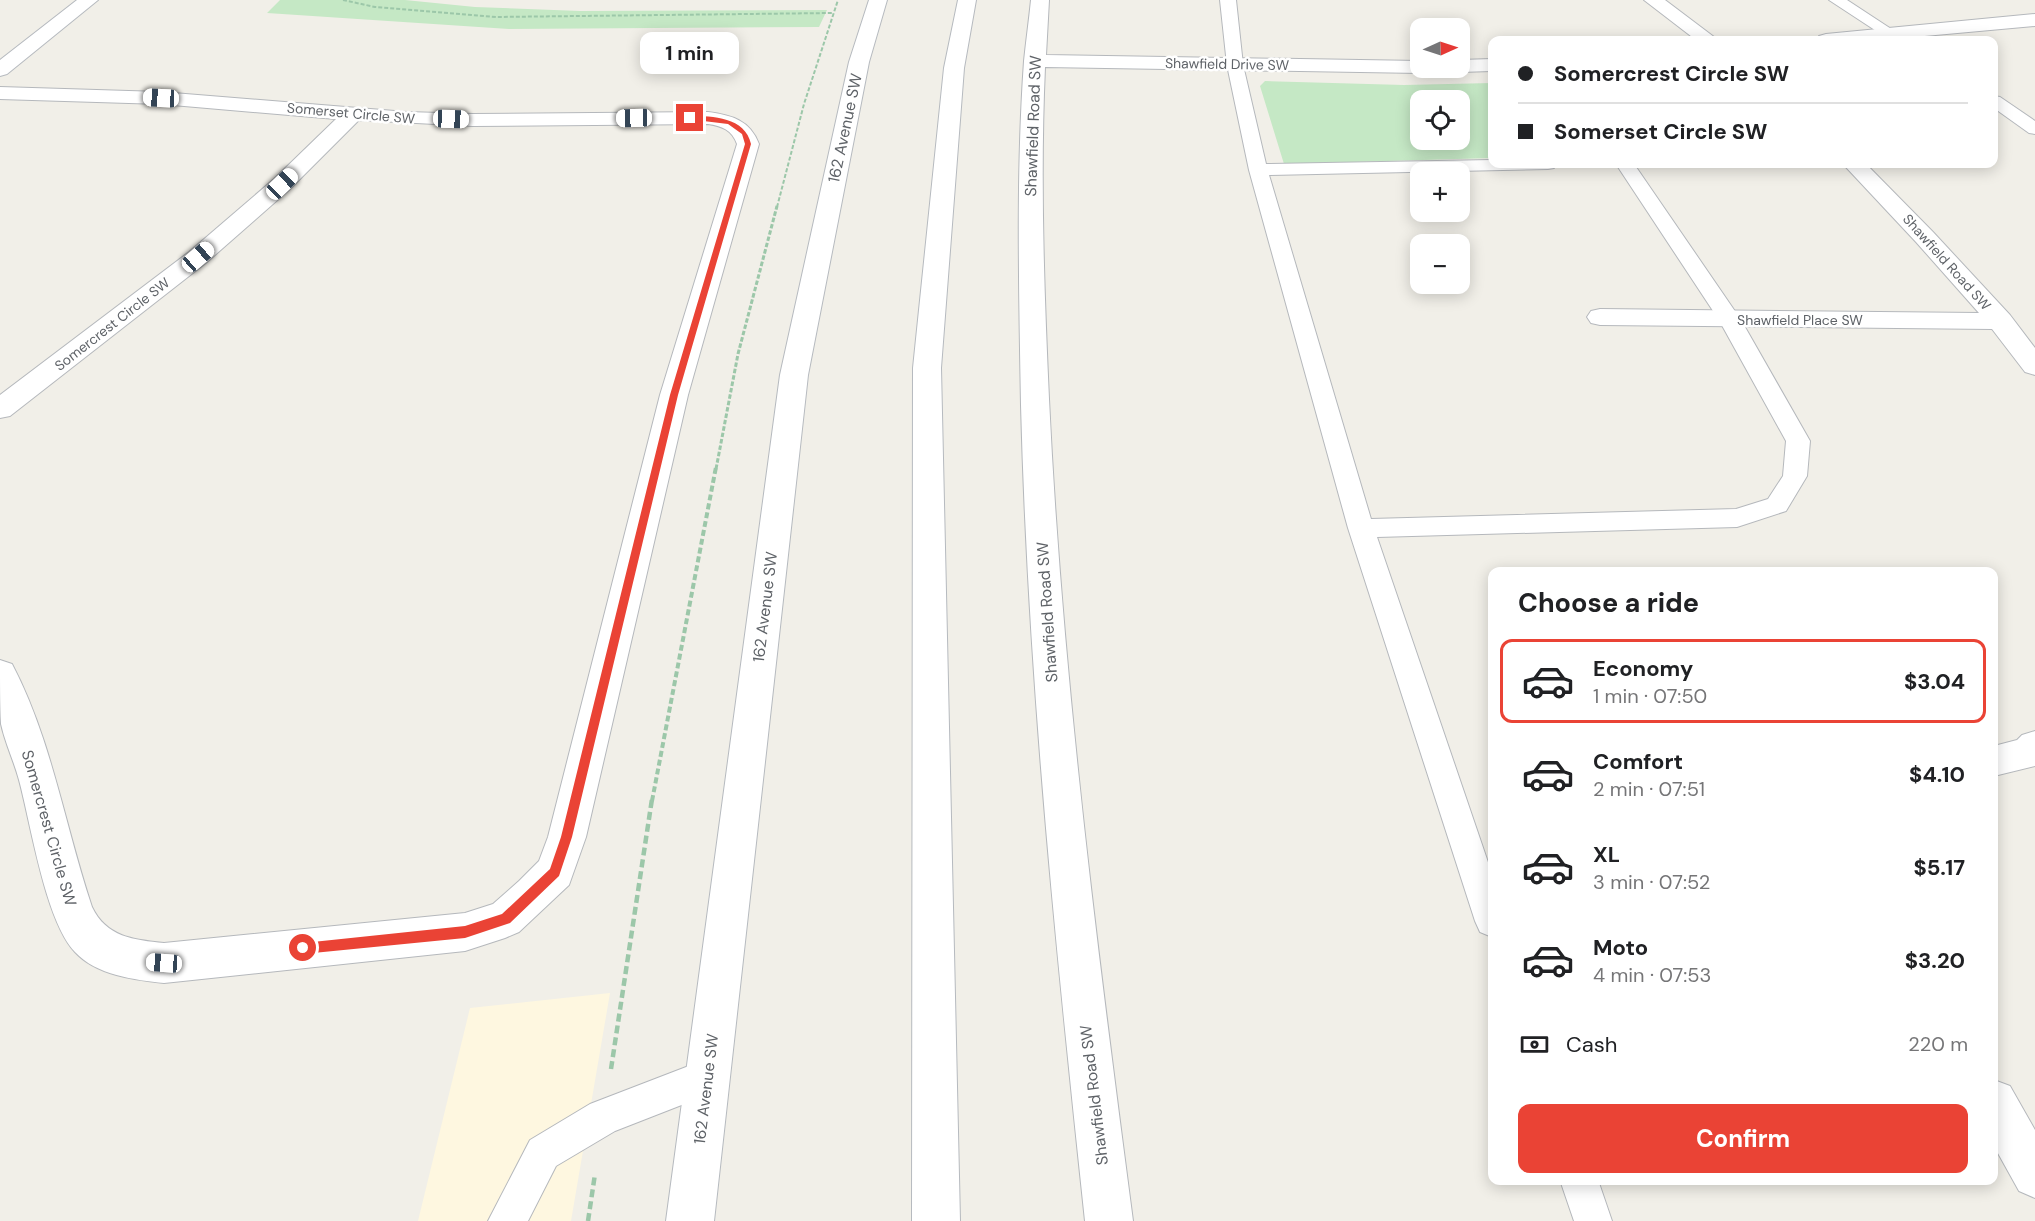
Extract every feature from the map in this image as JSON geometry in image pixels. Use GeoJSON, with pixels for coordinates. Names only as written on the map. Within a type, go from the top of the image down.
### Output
{"type":"FeatureCollection","features":[{"type":"Feature","properties":{"kind":"street"},"geometry":{"type":"LineString","coordinates":[[0,70],[89,0]]}},
{"type":"Feature","properties":{"kind":"street","name":"162 Avenue SW"},"geometry":{"type":"LineString","coordinates":[[690,1221],[794,375],[859,62],[878,0]]}},
{"type":"Feature","properties":{"kind":"street"},"geometry":{"type":"LineString","coordinates":[[936,1221],[927,368],[954,68],[967,0]]}},
{"type":"Feature","properties":{"kind":"street","name":"Shawfield Road SW"},"geometry":{"type":"LineString","coordinates":[[1040,0],[1034,61],[1030,183],[1037,478],[1051,667],[1086,1028],[1109,1221]]}},
{"type":"Feature","properties":{"kind":"street"},"geometry":{"type":"LineString","coordinates":[[1653,0],[1702,36]]}},
{"type":"Feature","properties":{"kind":"street"},"geometry":{"type":"LineString","coordinates":[[1902,36],[2035,20]]}},
{"type":"Feature","properties":{"kind":"street","name":"Shawfield Drive SW"},"geometry":{"type":"LineString","coordinates":[[1034,61],[1410,67]]}},
{"type":"Feature","properties":{"kind":"street"},"geometry":{"type":"LineString","coordinates":[[1470,66],[1488,65]]}},
{"type":"Feature","properties":{"kind":"street","name":"Somerset Circle SW"},"geometry":{"type":"LineString","coordinates":[[0,93],[161,98],[353,114],[473,120],[708,118],[737,126]]}},
{"type":"Feature","properties":{"kind":"street","name":"Somercrest Circle SW"},"geometry":{"type":"LineString","coordinates":[[0,409],[198,257],[282,184],[353,114]]}},
{"type":"Feature","properties":{"kind":"street","name":"Somercrest Circle SW"},"geometry":{"type":"LineString","coordinates":[[0,674],[36,777],[74,914],[88,938],[112,952],[135,960],[164,963],[465,932],[505,919],[555,872],[567,837],[674,395],[748,144],[745,133],[737,126]]}},
{"type":"Feature","properties":{"kind":"street","name":"Shawfield Road SW"},"geometry":{"type":"LineString","coordinates":[[1858,168],[1892,201],[2001,321],[2035,366]]}},
{"type":"Feature","properties":{"kind":"street","name":"Shawfield Place SW"},"geometry":{"type":"LineString","coordinates":[[1600,317],[2001,321]]}},
{"type":"Feature","properties":{"kind":"street"},"geometry":{"type":"LineString","coordinates":[[1998,760],[2028,753],[2035,746]]}},
{"type":"Feature","properties":{"kind":"street"},"geometry":{"type":"LineString","coordinates":[[1998,1109],[2035,1175]]}},
{"type":"Feature","properties":{"kind":"lane"},"geometry":{"type":"LineString","coordinates":[[1228,0],[1235,65],[1258,170],[1361,528],[1488,909]]}},
{"type":"Feature","properties":{"kind":"lane"},"geometry":{"type":"LineString","coordinates":[[1837,0],[1892,36]]}},
{"type":"Feature","properties":{"kind":"lane"},"geometry":{"type":"LineString","coordinates":[[1998,104],[2035,129]]}},
{"type":"Feature","properties":{"kind":"lane"},"geometry":{"type":"LineString","coordinates":[[1258,170],[1488,165]]}},
{"type":"Feature","properties":{"kind":"lane"},"geometry":{"type":"LineString","coordinates":[[1361,528],[1737,518],[1777,505],[1795,476],[1798,441],[1730,320],[1628,168]]}},
{"type":"Feature","properties":{"kind":"lane"},"geometry":{"type":"LineString","coordinates":[[507,1221],[543,1153],[603,1117],[707,1077]]}},
{"type":"Feature","properties":{"kind":"lane"},"geometry":{"type":"LineString","coordinates":[[1581,1185],[1593,1221]]}},
{"type":"Feature","properties":{"kind":"path"},"geometry":{"type":"LineString","coordinates":[[343,0],[375,7],[496,16],[832,13]]}},
{"type":"Feature","properties":{"kind":"path"},"geometry":{"type":"LineString","coordinates":[[588,1221],[655,783],[738,354],[804,104],[838,0]]}},
{"type":"Feature","properties":{"kind":"shaded area"},"geometry":{"type":"Polygon","coordinates":[[[610,993],[571,1221],[418,1221],[470,1008],[610,993]]]}},
{"type":"Feature","properties":{"kind":"green space"},"geometry":{"type":"Polygon","coordinates":[[[280,0],[405,0],[475,7],[580,11],[827,10],[819,27],[509,29],[267,13],[280,0]]]}},
{"type":"Feature","properties":{"kind":"green space"},"geometry":{"type":"Polygon","coordinates":[[[1265,81],[1404,85],[1488,83],[1488,158],[1284,164],[1260,86],[1265,81]]]}},
{"type":"Feature","properties":{"kind":"route"},"geometry":{"type":"LineString","coordinates":[[303,948],[465,932],[505,919],[555,872],[567,837],[674,395],[748,144],[745,133],[737,126],[719,119],[690,118]]}}]}
